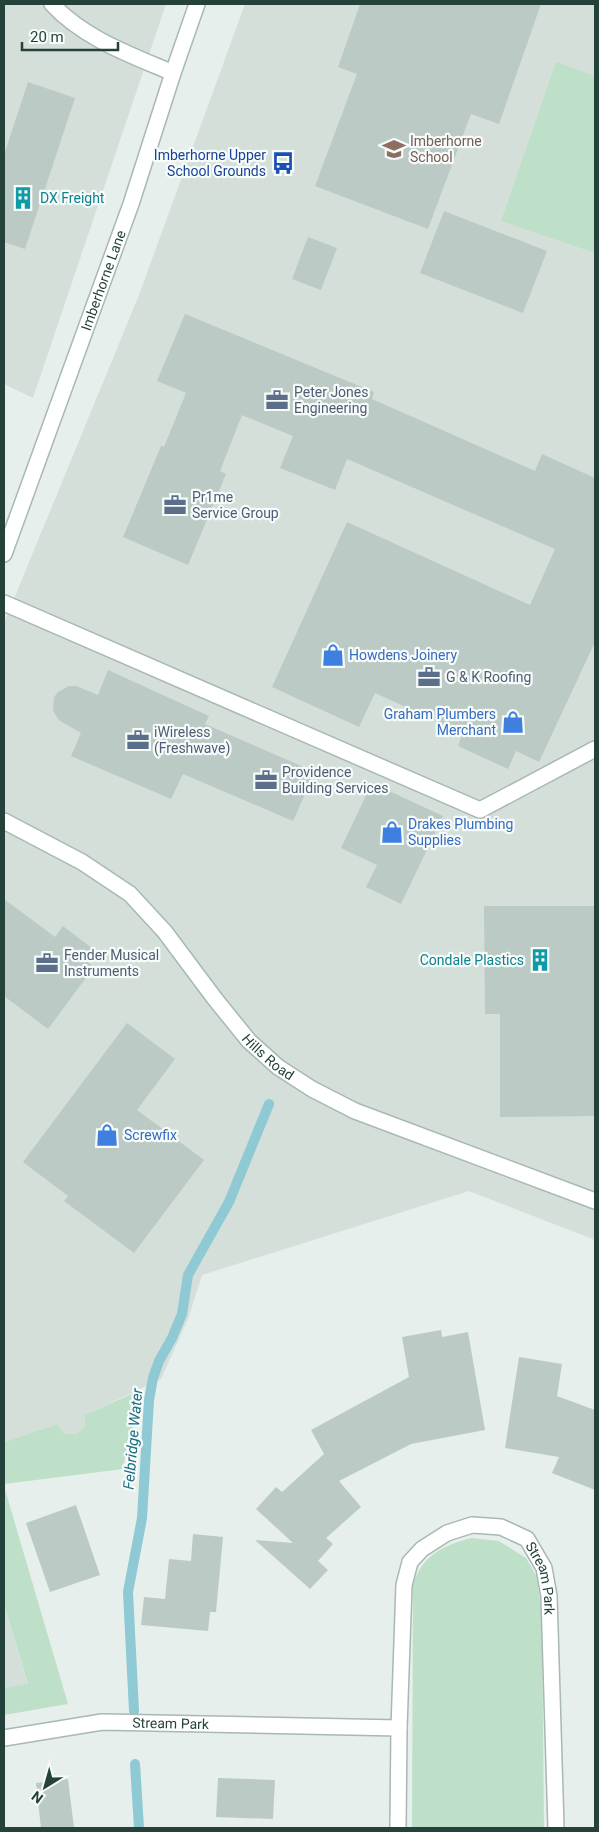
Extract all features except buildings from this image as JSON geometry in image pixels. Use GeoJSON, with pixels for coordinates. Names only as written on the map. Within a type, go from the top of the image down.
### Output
{"type":"FeatureCollection","features":[{"type":"Feature","properties":{"kind":"street"},"geometry":{"type":"LineString","coordinates":[[52,4],[63,16],[112,47],[173,73]]}},
{"type":"Feature","properties":{"kind":"street","name":"Imberhorne Lane"},"geometry":{"type":"LineString","coordinates":[[4,554],[132,204],[197,4]]}},
{"type":"Feature","properties":{"kind":"street"},"geometry":{"type":"LineString","coordinates":[[4,603],[480,810],[595,750]]}},
{"type":"Feature","properties":{"kind":"street","name":"Hills Road"},"geometry":{"type":"LineString","coordinates":[[4,821],[82,862],[130,894],[165,932],[249,1041],[278,1068],[312,1089],[355,1111],[595,1201]]}},
{"type":"Feature","properties":{"kind":"street","name":"Stream Park"},"geometry":{"type":"LineString","coordinates":[[398,1828],[404,1585],[410,1562],[422,1549],[447,1532],[472,1524],[501,1527],[527,1539],[544,1568],[549,1596],[556,1828]]}},
{"type":"Feature","properties":{"kind":"street","name":"Stream Park"},"geometry":{"type":"LineString","coordinates":[[4,1738],[102,1722],[399,1728]]}},
{"type":"Feature","properties":{"kind":"shaded area"},"geometry":{"type":"Polygon","coordinates":[[[4,4],[166,4],[33,398],[4,384],[4,4]]]}},
{"type":"Feature","properties":{"kind":"shaded area"},"geometry":{"type":"Polygon","coordinates":[[[245,4],[595,4],[595,1240],[469,1191],[202,1275],[188,1319],[161,1379],[85,1415],[85,1426],[76,1434],[64,1433],[57,1424],[4,1442],[4,623],[139,295],[245,4]]]}},
{"type":"Feature","properties":{"kind":"shaded area"},"geometry":{"type":"Polygon","coordinates":[[[4,1604],[28,1685],[4,1688],[4,1604]]]}},
{"type":"Feature","properties":{"kind":"green space"},"geometry":{"type":"Polygon","coordinates":[[[556,62],[595,76],[595,253],[501,221],[556,62]]]}},
{"type":"Feature","properties":{"kind":"green space"},"geometry":{"type":"Polygon","coordinates":[[[136,1392],[133,1430],[128,1438],[123,1469],[4,1484],[4,1442],[57,1424],[64,1433],[76,1434],[85,1426],[85,1415],[136,1392]]]}},
{"type":"Feature","properties":{"kind":"green space"},"geometry":{"type":"Polygon","coordinates":[[[4,1486],[68,1704],[4,1715],[4,1688],[28,1684],[4,1604],[4,1486]]]}},
{"type":"Feature","properties":{"kind":"green space"},"geometry":{"type":"Polygon","coordinates":[[[472,1538],[499,1541],[526,1558],[537,1577],[542,1617],[544,1828],[412,1828],[413,1585],[422,1566],[435,1553],[452,1544],[472,1538]]]}},
{"type":"Feature","properties":{"kind":"waterway","name":"Felbridge Water"},"geometry":{"type":"LineString","coordinates":[[134,1711],[128,1592],[142,1518],[149,1400],[153,1378],[159,1361],[172,1338],[182,1314],[188,1275],[229,1202],[269,1104]]}},
{"type":"Feature","properties":{"kind":"waterway","name":"Felbridge Water"},"geometry":{"type":"LineString","coordinates":[[135,1764],[139,1828]]}},
{"type":"Feature","properties":{"kind":"place","name":"Imberhorne School"},"geometry":{"type":"Point","coordinates":[394,149]}},
{"type":"Feature","properties":{"kind":"place","name":"Imberhorne Upper School Grounds"},"geometry":{"type":"Point","coordinates":[283,163]}},
{"type":"Feature","properties":{"kind":"place","name":"DX Freight"},"geometry":{"type":"Point","coordinates":[23,198]}},
{"type":"Feature","properties":{"kind":"place","name":"Peter Jones Engineering"},"geometry":{"type":"Point","coordinates":[277,400]}},
{"type":"Feature","properties":{"kind":"place","name":"Pr1me Service Group"},"geometry":{"type":"Point","coordinates":[175,505]}},
{"type":"Feature","properties":{"kind":"place","name":"Howdens Joinery"},"geometry":{"type":"Point","coordinates":[333,655]}},
{"type":"Feature","properties":{"kind":"place","name":"G & K Roofing"},"geometry":{"type":"Point","coordinates":[429,677]}},
{"type":"Feature","properties":{"kind":"place","name":"Graham Plumbers Merchant"},"geometry":{"type":"Point","coordinates":[513,722]}},
{"type":"Feature","properties":{"kind":"place","name":"iWireless (Freshwave)"},"geometry":{"type":"Point","coordinates":[138,740]}},
{"type":"Feature","properties":{"kind":"place","name":"Providence Building Services"},"geometry":{"type":"Point","coordinates":[266,780]}},
{"type":"Feature","properties":{"kind":"place","name":"Drakes Plumbing Supplies"},"geometry":{"type":"Point","coordinates":[392,832]}},
{"type":"Feature","properties":{"kind":"place","name":"Condale Plastics"},"geometry":{"type":"Point","coordinates":[540,960]}},
{"type":"Feature","properties":{"kind":"place","name":"Fender Musical Instruments"},"geometry":{"type":"Point","coordinates":[47,963]}},
{"type":"Feature","properties":{"kind":"place","name":"Screwfix"},"geometry":{"type":"Point","coordinates":[107,1135]}}]}
